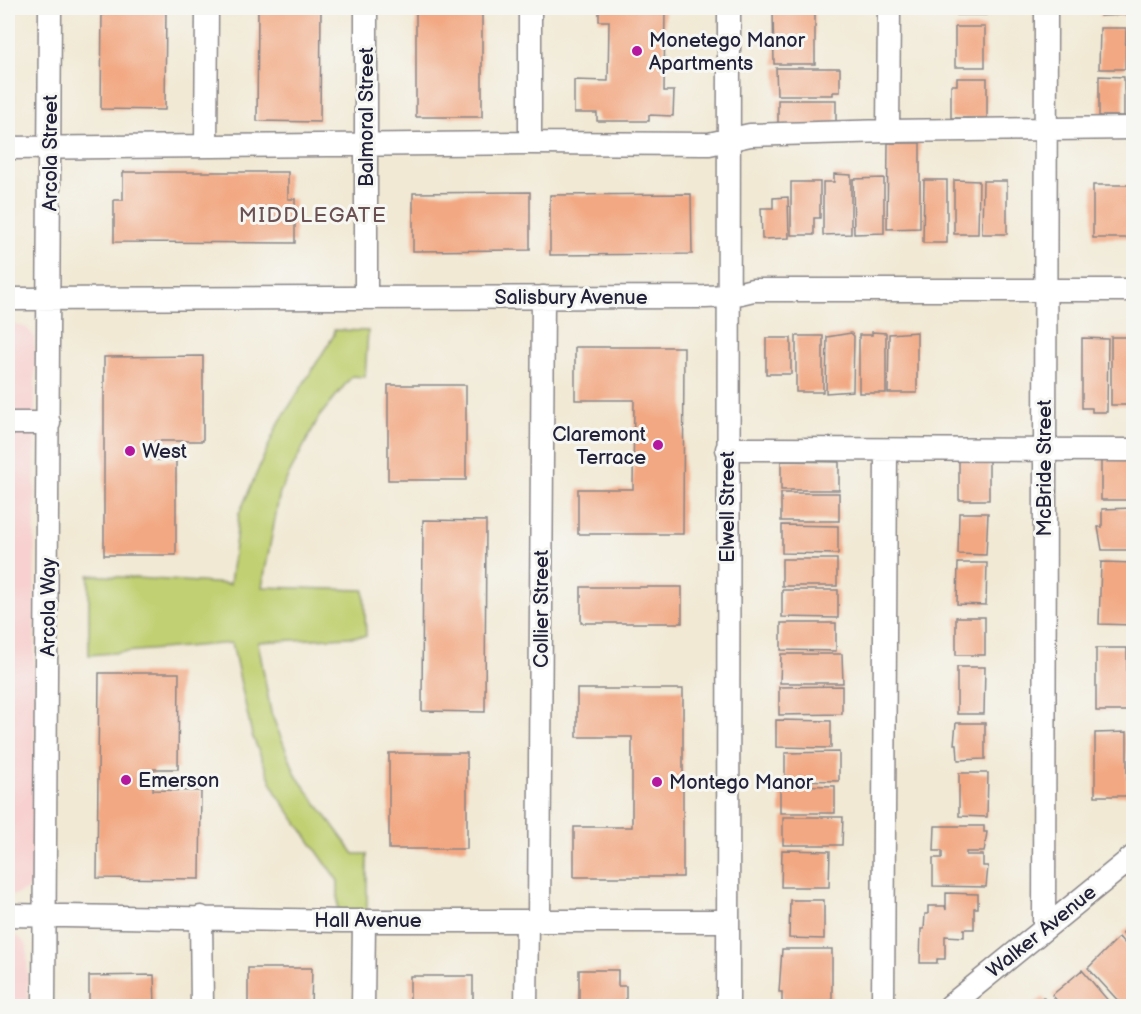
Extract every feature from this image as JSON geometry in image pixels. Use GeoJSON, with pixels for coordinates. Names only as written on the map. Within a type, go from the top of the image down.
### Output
{"type":"FeatureCollection","features":[{"type":"Feature","properties":{"kind":"street","name":"Arcola Street"},"geometry":{"type":"LineString","coordinates":[[50,8],[50,298]]}},
{"type":"Feature","properties":{"kind":"street"},"geometry":{"type":"LineString","coordinates":[[206,146],[207,8]]}},
{"type":"Feature","properties":{"kind":"street","name":"Balmoral Street"},"geometry":{"type":"LineString","coordinates":[[366,8],[366,298]]}},
{"type":"Feature","properties":{"kind":"street"},"geometry":{"type":"LineString","coordinates":[[530,8],[530,143]]}},
{"type":"Feature","properties":{"kind":"street","name":"Elwell Street"},"geometry":{"type":"LineString","coordinates":[[728,1006],[729,8]]}},
{"type":"Feature","properties":{"kind":"street"},"geometry":{"type":"LineString","coordinates":[[888,131],[889,8]]}},
{"type":"Feature","properties":{"kind":"street","name":"McBride Street"},"geometry":{"type":"LineString","coordinates":[[1044,928],[1046,8]]}},
{"type":"Feature","properties":{"kind":"street"},"geometry":{"type":"LineString","coordinates":[[8,148],[530,143],[709,144],[750,135],[1134,128]]}},
{"type":"Feature","properties":{"kind":"street","name":"Salisbury Avenue"},"geometry":{"type":"LineString","coordinates":[[8,299],[728,296],[753,290],[1134,290]]}},
{"type":"Feature","properties":{"kind":"street","name":"Collier Street"},"geometry":{"type":"LineString","coordinates":[[525,1006],[533,921],[543,297]]}},
{"type":"Feature","properties":{"kind":"street","name":"Arcola Way"},"geometry":{"type":"LineString","coordinates":[[45,915],[50,298]]}},
{"type":"Feature","properties":{"kind":"street"},"geometry":{"type":"LineString","coordinates":[[8,423],[49,423]]}},
{"type":"Feature","properties":{"kind":"street"},"geometry":{"type":"LineString","coordinates":[[727,449],[1134,450]]}},
{"type":"Feature","properties":{"kind":"street"},"geometry":{"type":"LineString","coordinates":[[884,1006],[885,450]]}},
{"type":"Feature","properties":{"kind":"street","name":"Walker Avenue"},"geometry":{"type":"LineString","coordinates":[[950,1006],[1134,856]]}},
{"type":"Feature","properties":{"kind":"street","name":"Hall Avenue"},"geometry":{"type":"LineString","coordinates":[[8,915],[364,921],[728,921]]}},
{"type":"Feature","properties":{"kind":"street"},"geometry":{"type":"LineString","coordinates":[[44,1006],[45,915]]}},
{"type":"Feature","properties":{"kind":"street"},"geometry":{"type":"LineString","coordinates":[[201,917],[202,1006]]}},
{"type":"Feature","properties":{"kind":"street"},"geometry":{"type":"LineString","coordinates":[[363,1006],[364,921]]}},
{"type":"Feature","properties":{"kind":"shaded area"},"geometry":{"type":"Polygon","coordinates":[[[8,322],[27,328],[34,336],[35,347],[34,877],[29,889],[15,895],[8,895],[8,322]]]}},
{"type":"Feature","properties":{"kind":"shaded area"},"geometry":{"type":"Polygon","coordinates":[[[8,935],[19,937],[27,946],[28,1006],[8,1006],[8,935]]]}},
{"type":"Feature","properties":{"kind":"green space"},"geometry":{"type":"Polygon","coordinates":[[[334,330],[368,331],[365,377],[352,376],[319,417],[280,492],[262,587],[364,590],[366,636],[258,642],[271,713],[297,777],[354,854],[367,854],[367,914],[338,915],[338,881],[276,793],[252,735],[232,643],[89,655],[89,575],[230,584],[239,514],[277,426],[334,335],[334,330]]]}},
{"type":"Feature","properties":{"kind":"building"},"geometry":{"type":"Polygon","coordinates":[[[102,8],[166,8],[165,110],[101,109],[102,8]]]}},
{"type":"Feature","properties":{"kind":"building"},"geometry":{"type":"Polygon","coordinates":[[[258,8],[321,8],[320,122],[257,121],[258,8]]]}},
{"type":"Feature","properties":{"kind":"building"},"geometry":{"type":"Polygon","coordinates":[[[416,8],[482,8],[482,117],[416,117],[416,8]]]}},
{"type":"Feature","properties":{"kind":"building","name":"Monetego Manor Apartments"},"geometry":{"type":"Polygon","coordinates":[[[599,8],[665,8],[664,91],[674,91],[673,116],[649,115],[649,121],[597,121],[597,113],[574,113],[574,80],[608,81],[609,21],[599,21],[599,8]]]}},
{"type":"Feature","properties":{"kind":"building"},"geometry":{"type":"Polygon","coordinates":[[[957,8],[987,8],[987,15],[957,15],[957,8]]]}},
{"type":"Feature","properties":{"kind":"building"},"geometry":{"type":"Polygon","coordinates":[[[1100,8],[1126,8],[1126,15],[1100,16],[1100,8]]]}},
{"type":"Feature","properties":{"kind":"building"},"geometry":{"type":"Polygon","coordinates":[[[773,10],[815,10],[815,64],[774,64],[773,10]]]}},
{"type":"Feature","properties":{"kind":"building"},"geometry":{"type":"Polygon","coordinates":[[[955,27],[985,27],[985,67],[955,67],[955,27]]]}},
{"type":"Feature","properties":{"kind":"building"},"geometry":{"type":"Polygon","coordinates":[[[1100,28],[1126,28],[1125,69],[1099,69],[1100,28]]]}},
{"type":"Feature","properties":{"kind":"building"},"geometry":{"type":"Polygon","coordinates":[[[776,68],[840,68],[840,92],[833,92],[833,95],[777,95],[776,68]]]}},
{"type":"Feature","properties":{"kind":"building"},"geometry":{"type":"Polygon","coordinates":[[[1099,76],[1124,77],[1124,116],[1099,116],[1099,76]]]}},
{"type":"Feature","properties":{"kind":"building"},"geometry":{"type":"Polygon","coordinates":[[[957,78],[987,78],[987,118],[951,118],[951,85],[957,85],[957,78]]]}},
{"type":"Feature","properties":{"kind":"building"},"geometry":{"type":"Polygon","coordinates":[[[778,100],[836,100],[836,128],[778,128],[778,100]]]}},
{"type":"Feature","properties":{"kind":"building"},"geometry":{"type":"Polygon","coordinates":[[[888,143],[920,143],[920,228],[887,229],[888,143]]]}},
{"type":"Feature","properties":{"kind":"building"},"geometry":{"type":"Polygon","coordinates":[[[123,172],[288,172],[288,199],[295,199],[295,243],[114,242],[114,200],[123,200],[123,172]]]}},
{"type":"Feature","properties":{"kind":"building"},"geometry":{"type":"Polygon","coordinates":[[[834,174],[851,175],[851,234],[823,235],[823,182],[834,182],[834,174]]]}},
{"type":"Feature","properties":{"kind":"building"},"geometry":{"type":"Polygon","coordinates":[[[884,178],[884,233],[854,234],[853,179],[884,178]]]}},
{"type":"Feature","properties":{"kind":"building"},"geometry":{"type":"Polygon","coordinates":[[[924,180],[947,180],[947,243],[923,243],[924,180]]]}},
{"type":"Feature","properties":{"kind":"building"},"geometry":{"type":"Polygon","coordinates":[[[954,180],[979,181],[978,234],[954,234],[954,180]]]}},
{"type":"Feature","properties":{"kind":"building"},"geometry":{"type":"Polygon","coordinates":[[[983,181],[1007,181],[1007,234],[982,234],[983,181]]]}},
{"type":"Feature","properties":{"kind":"building"},"geometry":{"type":"Polygon","coordinates":[[[791,182],[820,182],[820,218],[814,218],[814,235],[791,235],[791,182]]]}},
{"type":"Feature","properties":{"kind":"building"},"geometry":{"type":"Polygon","coordinates":[[[1093,185],[1134,185],[1134,238],[1093,238],[1093,185]]]}},
{"type":"Feature","properties":{"kind":"building"},"geometry":{"type":"Polygon","coordinates":[[[530,192],[530,250],[413,251],[413,193],[530,192]]]}},
{"type":"Feature","properties":{"kind":"building"},"geometry":{"type":"Polygon","coordinates":[[[691,194],[692,254],[550,255],[550,195],[691,194]]]}},
{"type":"Feature","properties":{"kind":"building"},"geometry":{"type":"Polygon","coordinates":[[[788,197],[789,238],[762,239],[761,208],[773,208],[773,198],[788,197]]]}},
{"type":"Feature","properties":{"kind":"building"},"geometry":{"type":"Polygon","coordinates":[[[872,332],[886,333],[886,393],[859,393],[859,335],[872,335],[872,332]]]}},
{"type":"Feature","properties":{"kind":"building"},"geometry":{"type":"Polygon","coordinates":[[[917,332],[917,393],[888,393],[889,334],[917,332]]]}},
{"type":"Feature","properties":{"kind":"building"},"geometry":{"type":"Polygon","coordinates":[[[851,333],[854,336],[853,391],[826,393],[827,337],[851,333]]]}},
{"type":"Feature","properties":{"kind":"building"},"geometry":{"type":"Polygon","coordinates":[[[796,336],[823,336],[823,392],[796,392],[796,336]]]}},
{"type":"Feature","properties":{"kind":"building"},"geometry":{"type":"Polygon","coordinates":[[[1111,337],[1132,337],[1134,402],[1130,401],[1130,405],[1111,405],[1111,337]]]}},
{"type":"Feature","properties":{"kind":"building"},"geometry":{"type":"Polygon","coordinates":[[[766,338],[791,338],[791,374],[766,374],[766,338]]]}},
{"type":"Feature","properties":{"kind":"building"},"geometry":{"type":"Polygon","coordinates":[[[1082,338],[1108,339],[1107,412],[1092,412],[1092,408],[1082,408],[1082,338]]]}},
{"type":"Feature","properties":{"kind":"building","name":"Claremont Terrace"},"geometry":{"type":"Polygon","coordinates":[[[575,347],[684,347],[683,534],[578,534],[578,489],[633,489],[634,400],[575,400],[575,347]]]}},
{"type":"Feature","properties":{"kind":"building","name":"West"},"geometry":{"type":"Polygon","coordinates":[[[203,356],[203,441],[155,441],[155,460],[176,460],[176,555],[104,555],[104,357],[203,356]]]}},
{"type":"Feature","properties":{"kind":"building"},"geometry":{"type":"Polygon","coordinates":[[[388,385],[466,385],[466,480],[388,480],[388,385]]]}},
{"type":"Feature","properties":{"kind":"building"},"geometry":{"type":"Polygon","coordinates":[[[959,457],[989,457],[989,500],[959,500],[959,457]]]}},
{"type":"Feature","properties":{"kind":"building"},"geometry":{"type":"Polygon","coordinates":[[[1101,459],[1130,459],[1130,472],[1134,472],[1134,479],[1130,479],[1130,500],[1101,500],[1101,459]]]}},
{"type":"Feature","properties":{"kind":"building"},"geometry":{"type":"Polygon","coordinates":[[[781,461],[839,462],[839,490],[781,490],[781,461]]]}},
{"type":"Feature","properties":{"kind":"building"},"geometry":{"type":"Polygon","coordinates":[[[781,493],[839,493],[839,521],[781,521],[781,493]]]}},
{"type":"Feature","properties":{"kind":"building"},"geometry":{"type":"Polygon","coordinates":[[[1134,508],[1134,550],[1102,550],[1098,527],[1102,527],[1102,509],[1134,508]]]}},
{"type":"Feature","properties":{"kind":"building"},"geometry":{"type":"Polygon","coordinates":[[[959,513],[988,513],[986,555],[958,554],[959,513]]]}},
{"type":"Feature","properties":{"kind":"building"},"geometry":{"type":"Polygon","coordinates":[[[423,520],[486,521],[485,712],[422,711],[423,520]]]}},
{"type":"Feature","properties":{"kind":"building"},"geometry":{"type":"Polygon","coordinates":[[[782,525],[838,526],[838,554],[782,553],[782,525]]]}},
{"type":"Feature","properties":{"kind":"building"},"geometry":{"type":"Polygon","coordinates":[[[782,559],[837,559],[837,586],[782,586],[782,559]]]}},
{"type":"Feature","properties":{"kind":"building"},"geometry":{"type":"Polygon","coordinates":[[[1101,562],[1134,563],[1134,579],[1130,579],[1129,608],[1134,608],[1134,625],[1099,624],[1101,562]]]}},
{"type":"Feature","properties":{"kind":"building"},"geometry":{"type":"Polygon","coordinates":[[[958,563],[987,563],[986,605],[957,604],[958,563]]]}},
{"type":"Feature","properties":{"kind":"building"},"geometry":{"type":"Polygon","coordinates":[[[581,587],[682,587],[682,623],[581,623],[581,587]]]}},
{"type":"Feature","properties":{"kind":"building"},"geometry":{"type":"Polygon","coordinates":[[[782,590],[838,590],[838,618],[782,617],[782,590]]]}},
{"type":"Feature","properties":{"kind":"building"},"geometry":{"type":"Polygon","coordinates":[[[956,617],[985,617],[985,655],[956,655],[956,617]]]}},
{"type":"Feature","properties":{"kind":"building"},"geometry":{"type":"Polygon","coordinates":[[[781,623],[836,623],[836,651],[781,650],[781,623]]]}},
{"type":"Feature","properties":{"kind":"building"},"geometry":{"type":"Polygon","coordinates":[[[1096,648],[1127,648],[1127,711],[1096,711],[1096,648]]]}},
{"type":"Feature","properties":{"kind":"building"},"geometry":{"type":"Polygon","coordinates":[[[781,654],[842,654],[843,683],[780,683],[781,654]]]}},
{"type":"Feature","properties":{"kind":"building"},"geometry":{"type":"Polygon","coordinates":[[[957,667],[985,667],[984,714],[957,714],[957,667]]]}},
{"type":"Feature","properties":{"kind":"building","name":"Emerson"},"geometry":{"type":"Polygon","coordinates":[[[99,673],[179,673],[178,769],[154,769],[153,790],[201,791],[200,879],[97,878],[99,673]]]}},
{"type":"Feature","properties":{"kind":"building"},"geometry":{"type":"Polygon","coordinates":[[[842,686],[842,714],[779,715],[779,687],[842,686]]]}},
{"type":"Feature","properties":{"kind":"building","name":"Montego Manor"},"geometry":{"type":"Polygon","coordinates":[[[577,689],[683,689],[683,877],[574,877],[574,827],[632,827],[632,737],[577,737],[577,689]]]}},
{"type":"Feature","properties":{"kind":"building"},"geometry":{"type":"Polygon","coordinates":[[[776,720],[831,721],[831,748],[776,747],[776,720]]]}},
{"type":"Feature","properties":{"kind":"building"},"geometry":{"type":"Polygon","coordinates":[[[956,723],[985,723],[985,759],[958,760],[957,744],[954,744],[956,723]]]}},
{"type":"Feature","properties":{"kind":"building"},"geometry":{"type":"Polygon","coordinates":[[[1127,732],[1127,796],[1095,796],[1095,733],[1127,732]]]}},
{"type":"Feature","properties":{"kind":"building"},"geometry":{"type":"Polygon","coordinates":[[[839,752],[839,781],[785,780],[785,753],[839,752]]]}},
{"type":"Feature","properties":{"kind":"building"},"geometry":{"type":"Polygon","coordinates":[[[389,753],[467,753],[467,849],[389,849],[389,753]]]}},
{"type":"Feature","properties":{"kind":"building"},"geometry":{"type":"Polygon","coordinates":[[[959,773],[988,773],[987,817],[959,816],[959,773]]]}},
{"type":"Feature","properties":{"kind":"building"},"geometry":{"type":"Polygon","coordinates":[[[780,785],[835,786],[835,813],[780,813],[780,785]]]}},
{"type":"Feature","properties":{"kind":"building"},"geometry":{"type":"Polygon","coordinates":[[[783,817],[843,817],[842,845],[783,845],[783,817]]]}},
{"type":"Feature","properties":{"kind":"building"},"geometry":{"type":"Polygon","coordinates":[[[935,826],[984,826],[984,832],[987,832],[984,852],[966,852],[966,855],[983,855],[983,866],[988,866],[986,887],[933,886],[933,858],[942,858],[942,851],[934,851],[935,826]]]}},
{"type":"Feature","properties":{"kind":"building"},"geometry":{"type":"Polygon","coordinates":[[[782,850],[830,851],[829,887],[781,887],[782,850]]]}},
{"type":"Feature","properties":{"kind":"building"},"geometry":{"type":"Polygon","coordinates":[[[946,893],[978,894],[978,908],[974,908],[974,929],[964,929],[964,937],[945,936],[945,959],[937,959],[937,963],[920,963],[921,929],[924,929],[925,914],[928,914],[928,906],[945,906],[946,910],[946,893]]]}},
{"type":"Feature","properties":{"kind":"building"},"geometry":{"type":"Polygon","coordinates":[[[790,900],[824,900],[824,939],[789,938],[790,900]]]}},
{"type":"Feature","properties":{"kind":"building"},"geometry":{"type":"Polygon","coordinates":[[[1134,923],[1134,947],[1122,933],[1134,923]]]}},
{"type":"Feature","properties":{"kind":"building"},"geometry":{"type":"Polygon","coordinates":[[[1119,937],[1134,954],[1134,1002],[1128,1006],[1123,1006],[1088,968],[1119,937]]]}},
{"type":"Feature","properties":{"kind":"building"},"geometry":{"type":"Polygon","coordinates":[[[782,949],[832,949],[832,1004],[782,1004],[782,992],[779,992],[782,949]]]}},
{"type":"Feature","properties":{"kind":"building"},"geometry":{"type":"Polygon","coordinates":[[[248,968],[312,968],[311,1006],[248,1006],[248,968]]]}},
{"type":"Feature","properties":{"kind":"building"},"geometry":{"type":"Polygon","coordinates":[[[579,970],[618,970],[618,986],[626,986],[626,1006],[579,1006],[579,970]]]}},
{"type":"Feature","properties":{"kind":"building"},"geometry":{"type":"Polygon","coordinates":[[[1082,970],[1111,1004],[1108,1006],[1062,1006],[1052,995],[1082,970]]]}},
{"type":"Feature","properties":{"kind":"building"},"geometry":{"type":"Polygon","coordinates":[[[154,975],[155,1006],[89,1006],[89,976],[154,975]]]}},
{"type":"Feature","properties":{"kind":"building"},"geometry":{"type":"Polygon","coordinates":[[[410,976],[473,976],[473,1006],[410,1006],[410,976]]]}},
{"type":"Feature","properties":{"kind":"building"},"geometry":{"type":"Polygon","coordinates":[[[1043,997],[1050,1006],[1032,1006],[1043,997]]]}},
{"type":"Feature","properties":{"kind":"place","name":"Monetego Manor Apartments"},"geometry":{"type":"Point","coordinates":[637,51]}},
{"type":"Feature","properties":{"kind":"place","name":"Claremont Terrace"},"geometry":{"type":"Point","coordinates":[658,445]}},
{"type":"Feature","properties":{"kind":"place","name":"West"},"geometry":{"type":"Point","coordinates":[130,451]}},
{"type":"Feature","properties":{"kind":"place","name":"Emerson"},"geometry":{"type":"Point","coordinates":[126,780]}},
{"type":"Feature","properties":{"kind":"place","name":"Montego Manor"},"geometry":{"type":"Point","coordinates":[657,782]}},
{"type":"Feature","properties":{"kind":"district","name":"MIDDLEGATE"},"geometry":{"type":"Point","coordinates":[313,215]}}]}
